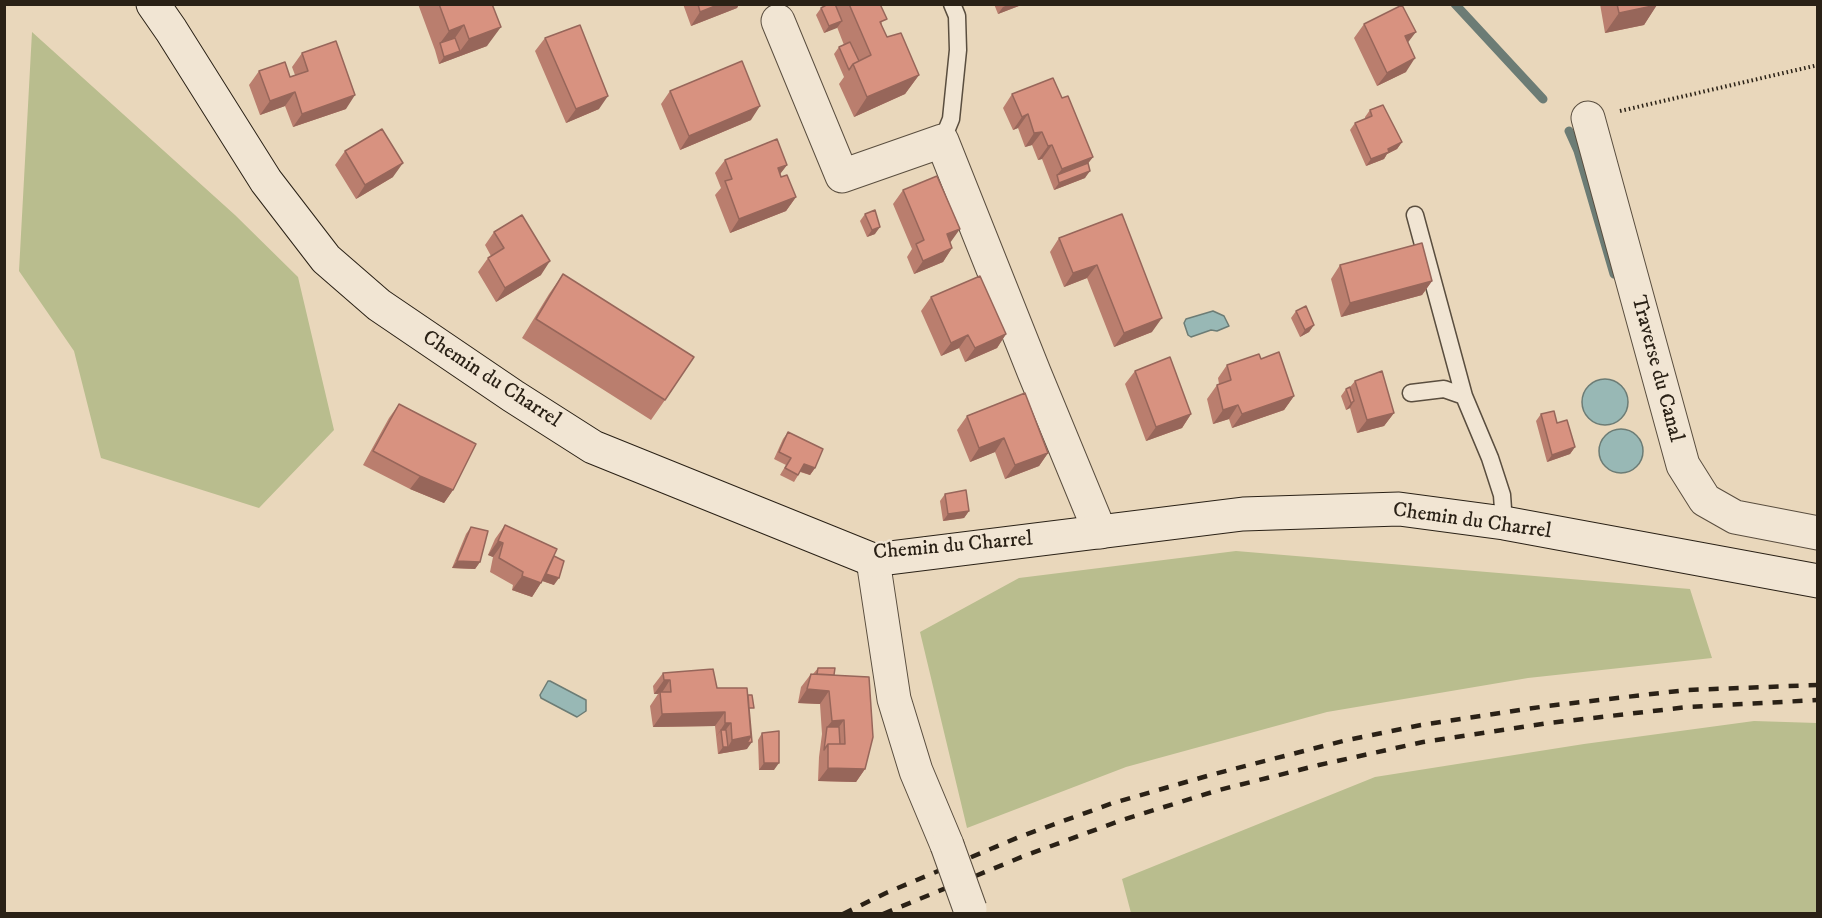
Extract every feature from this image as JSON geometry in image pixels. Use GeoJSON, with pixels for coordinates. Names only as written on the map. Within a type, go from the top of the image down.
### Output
{"type":"FeatureCollection","features":[{"type":"Feature","properties":{"kind":"street","name":"Chemin du Charrel"},"geometry":{"type":"LineString","coordinates":[[153,4],[266,181],[326,259],[379,305],[593,447],[873,560],[1243,514],[1399,509],[1504,523],[1818,581]]}},
{"type":"Feature","properties":{"kind":"street"},"geometry":{"type":"LineString","coordinates":[[778,21],[842,176],[942,141],[1100,532]]}},
{"type":"Feature","properties":{"kind":"street","name":"Traverse du Canal"},"geometry":{"type":"LineString","coordinates":[[1588,118],[1683,465],[1705,500],[1735,516],[1818,533]]}},
{"type":"Feature","properties":{"kind":"street"},"geometry":{"type":"LineString","coordinates":[[873,560],[894,699],[916,771],[947,845],[970,911]]}},
{"type":"Feature","properties":{"kind":"lane"},"geometry":{"type":"LineString","coordinates":[[942,141],[951,118],[958,50],[957,16],[952,4]]}},
{"type":"Feature","properties":{"kind":"lane"},"geometry":{"type":"LineString","coordinates":[[1415,215],[1464,396],[1490,458],[1502,495],[1504,523]]}},
{"type":"Feature","properties":{"kind":"lane"},"geometry":{"type":"LineString","coordinates":[[1412,393],[1444,389],[1464,396]]}},
{"type":"Feature","properties":{"kind":"path"},"geometry":{"type":"LineString","coordinates":[[1588,118],[1818,65]]}},
{"type":"Feature","properties":{"kind":"green space"},"geometry":{"type":"Polygon","coordinates":[[[32,32],[235,215],[298,277],[334,430],[259,508],[101,458],[74,351],[19,271],[32,32]]]}},
{"type":"Feature","properties":{"kind":"green space"},"geometry":{"type":"Polygon","coordinates":[[[1236,551],[1690,589],[1712,658],[1528,678],[1327,712],[1126,767],[967,828],[920,632],[1019,578],[1236,551]]]}},
{"type":"Feature","properties":{"kind":"green space"},"geometry":{"type":"Polygon","coordinates":[[[1754,721],[1817,723],[1817,913],[1131,913],[1122,879],[1375,777],[1584,744],[1754,721]]]}},
{"type":"Feature","properties":{"kind":"water"},"geometry":{"type":"Polygon","coordinates":[[[1213,311],[1224,316],[1229,326],[1191,337],[1188,335],[1184,323],[1186,319],[1213,311]]]}},
{"type":"Feature","properties":{"kind":"water"},"geometry":{"type":"Polygon","coordinates":[[[1605,379],[1621,386],[1628,402],[1621,418],[1605,425],[1589,418],[1582,402],[1589,386],[1605,379]]]}},
{"type":"Feature","properties":{"kind":"water"},"geometry":{"type":"Polygon","coordinates":[[[1621,429],[1630,430],[1637,435],[1642,442],[1642,460],[1637,467],[1630,472],[1621,473],[1612,472],[1605,467],[1600,460],[1599,451],[1600,442],[1605,435],[1612,430],[1621,429]]]}},
{"type":"Feature","properties":{"kind":"water"},"geometry":{"type":"Polygon","coordinates":[[[548,681],[586,700],[586,711],[577,717],[541,698],[540,695],[548,681]]]}},
{"type":"Feature","properties":{"kind":"building"},"geometry":{"type":"Polygon","coordinates":[[[439,4],[492,4],[501,27],[469,39],[464,25],[449,31],[439,4]]]}},
{"type":"Feature","properties":{"kind":"building"},"geometry":{"type":"Polygon","coordinates":[[[698,4],[720,4],[700,12],[698,4]]]}},
{"type":"Feature","properties":{"kind":"building"},"geometry":{"type":"Polygon","coordinates":[[[828,4],[835,4],[842,21],[829,26],[821,8],[828,4]]]}},
{"type":"Feature","properties":{"kind":"building"},"geometry":{"type":"Polygon","coordinates":[[[849,4],[880,4],[887,19],[880,22],[887,37],[901,33],[919,75],[867,97],[853,64],[871,55],[849,4]]]}},
{"type":"Feature","properties":{"kind":"building"},"geometry":{"type":"Polygon","coordinates":[[[1617,4],[1657,4],[1657,5],[1619,13],[1617,4]]]}},
{"type":"Feature","properties":{"kind":"building"},"geometry":{"type":"Polygon","coordinates":[[[1402,5],[1416,32],[1405,36],[1415,58],[1387,73],[1364,24],[1402,5]]]}},
{"type":"Feature","properties":{"kind":"building"},"geometry":{"type":"Polygon","coordinates":[[[580,25],[608,96],[576,109],[545,38],[580,25]]]}},
{"type":"Feature","properties":{"kind":"building"},"geometry":{"type":"Polygon","coordinates":[[[455,38],[460,51],[444,57],[440,43],[455,38]]]}},
{"type":"Feature","properties":{"kind":"building"},"geometry":{"type":"Polygon","coordinates":[[[336,41],[355,95],[302,114],[295,92],[270,101],[259,71],[285,62],[290,77],[308,71],[302,53],[336,41]]]}},
{"type":"Feature","properties":{"kind":"building"},"geometry":{"type":"Polygon","coordinates":[[[850,42],[859,61],[849,70],[839,47],[850,42]]]}},
{"type":"Feature","properties":{"kind":"building"},"geometry":{"type":"Polygon","coordinates":[[[742,61],[760,106],[689,136],[670,91],[742,61]]]}},
{"type":"Feature","properties":{"kind":"building"},"geometry":{"type":"Polygon","coordinates":[[[1053,78],[1062,98],[1068,96],[1093,157],[1062,169],[1052,145],[1048,146],[1042,132],[1034,133],[1028,114],[1022,117],[1012,94],[1053,78]]]}},
{"type":"Feature","properties":{"kind":"building"},"geometry":{"type":"Polygon","coordinates":[[[1383,105],[1402,142],[1388,149],[1389,152],[1371,159],[1355,123],[1372,116],[1370,110],[1383,105]]]}},
{"type":"Feature","properties":{"kind":"building"},"geometry":{"type":"Polygon","coordinates":[[[382,129],[403,163],[365,185],[345,151],[382,129]]]}},
{"type":"Feature","properties":{"kind":"building"},"geometry":{"type":"Polygon","coordinates":[[[777,139],[787,165],[778,168],[781,177],[787,175],[796,197],[739,219],[725,181],[732,179],[725,160],[777,139]]]}},
{"type":"Feature","properties":{"kind":"building"},"geometry":{"type":"Polygon","coordinates":[[[1088,163],[1090,171],[1059,183],[1057,175],[1088,163]]]}},
{"type":"Feature","properties":{"kind":"building"},"geometry":{"type":"Polygon","coordinates":[[[937,176],[960,229],[947,234],[952,248],[923,261],[916,244],[924,240],[903,190],[937,176]]]}},
{"type":"Feature","properties":{"kind":"building"},"geometry":{"type":"Polygon","coordinates":[[[875,210],[880,227],[872,230],[865,214],[875,210]]]}},
{"type":"Feature","properties":{"kind":"building"},"geometry":{"type":"Polygon","coordinates":[[[1122,214],[1162,318],[1124,333],[1097,265],[1073,273],[1059,238],[1122,214]]]}},
{"type":"Feature","properties":{"kind":"building"},"geometry":{"type":"Polygon","coordinates":[[[522,215],[550,261],[505,288],[488,258],[504,248],[494,232],[522,215]]]}},
{"type":"Feature","properties":{"kind":"building"},"geometry":{"type":"Polygon","coordinates":[[[1422,243],[1432,281],[1350,303],[1340,265],[1422,243]]]}},
{"type":"Feature","properties":{"kind":"building"},"geometry":{"type":"Polygon","coordinates":[[[563,274],[694,357],[665,400],[536,319],[563,274]]]}},
{"type":"Feature","properties":{"kind":"building"},"geometry":{"type":"Polygon","coordinates":[[[980,276],[1006,334],[975,348],[968,335],[951,343],[931,297],[980,276]]]}},
{"type":"Feature","properties":{"kind":"building"},"geometry":{"type":"Polygon","coordinates":[[[1306,306],[1314,325],[1305,330],[1296,311],[1306,306]]]}},
{"type":"Feature","properties":{"kind":"building"},"geometry":{"type":"Polygon","coordinates":[[[1279,352],[1294,396],[1242,414],[1238,405],[1223,410],[1217,385],[1231,380],[1227,365],[1259,354],[1261,359],[1279,352]]]}},
{"type":"Feature","properties":{"kind":"building"},"geometry":{"type":"Polygon","coordinates":[[[1170,357],[1191,414],[1156,427],[1135,371],[1170,357]]]}},
{"type":"Feature","properties":{"kind":"building"},"geometry":{"type":"Polygon","coordinates":[[[1382,371],[1394,413],[1367,420],[1355,381],[1382,371]]]}},
{"type":"Feature","properties":{"kind":"building"},"geometry":{"type":"Polygon","coordinates":[[[1350,387],[1354,401],[1351,403],[1346,389],[1350,387]]]}},
{"type":"Feature","properties":{"kind":"building"},"geometry":{"type":"Polygon","coordinates":[[[1025,393],[1048,453],[1015,465],[1004,438],[979,448],[967,416],[1025,393]]]}},
{"type":"Feature","properties":{"kind":"building"},"geometry":{"type":"Polygon","coordinates":[[[399,404],[476,444],[453,490],[420,476],[373,451],[399,404]]]}},
{"type":"Feature","properties":{"kind":"building"},"geometry":{"type":"Polygon","coordinates":[[[1554,411],[1557,423],[1567,420],[1575,447],[1552,455],[1541,414],[1554,411]]]}},
{"type":"Feature","properties":{"kind":"building"},"geometry":{"type":"Polygon","coordinates":[[[788,432],[823,449],[815,468],[804,464],[798,475],[785,468],[791,458],[779,452],[788,432]]]}},
{"type":"Feature","properties":{"kind":"building"},"geometry":{"type":"Polygon","coordinates":[[[966,490],[969,511],[948,514],[945,494],[966,490]]]}},
{"type":"Feature","properties":{"kind":"building"},"geometry":{"type":"Polygon","coordinates":[[[505,525],[557,549],[541,583],[522,576],[523,572],[499,558],[503,543],[498,541],[505,525]]]}},
{"type":"Feature","properties":{"kind":"building"},"geometry":{"type":"Polygon","coordinates":[[[471,527],[488,531],[480,562],[457,561],[471,527]]]}},
{"type":"Feature","properties":{"kind":"building"},"geometry":{"type":"Polygon","coordinates":[[[554,556],[564,561],[559,578],[546,574],[554,556]]]}},
{"type":"Feature","properties":{"kind":"building"},"geometry":{"type":"Polygon","coordinates":[[[818,668],[835,668],[834,675],[817,674],[818,668]]]}},
{"type":"Feature","properties":{"kind":"building"},"geometry":{"type":"Polygon","coordinates":[[[713,669],[717,688],[747,688],[751,736],[732,740],[731,723],[725,723],[725,712],[662,714],[660,692],[671,692],[670,680],[664,680],[663,673],[713,669]]]}},
{"type":"Feature","properties":{"kind":"building"},"geometry":{"type":"Polygon","coordinates":[[[811,674],[869,677],[873,737],[865,769],[828,768],[828,744],[845,744],[844,720],[832,721],[829,691],[807,689],[811,674]]]}},
{"type":"Feature","properties":{"kind":"building"},"geometry":{"type":"Polygon","coordinates":[[[748,695],[752,695],[754,708],[749,708],[752,742],[747,743],[751,736],[748,695]]]}},
{"type":"Feature","properties":{"kind":"building"},"geometry":{"type":"Polygon","coordinates":[[[827,727],[839,727],[840,744],[828,744],[824,750],[827,727]]]}},
{"type":"Feature","properties":{"kind":"building"},"geometry":{"type":"Polygon","coordinates":[[[721,730],[726,730],[728,747],[723,747],[721,730]]]}},
{"type":"Feature","properties":{"kind":"building"},"geometry":{"type":"Polygon","coordinates":[[[779,731],[779,763],[764,763],[762,733],[779,731]]]}},
{"type":"Feature","properties":{"kind":"waterway"},"geometry":{"type":"LineString","coordinates":[[1455,4],[1543,99]]}},
{"type":"Feature","properties":{"kind":"waterway"},"geometry":{"type":"LineString","coordinates":[[1569,131],[1578,151],[1614,274]]}},
{"type":"Feature","properties":{"kind":"railway"},"geometry":{"type":"LineString","coordinates":[[843,914],[886,893],[1019,837],[1113,803],[1343,741],[1421,725],[1547,706],[1687,690],[1818,685]]}},
{"type":"Feature","properties":{"kind":"railway"},"geometry":{"type":"LineString","coordinates":[[883,914],[1024,856],[1122,820],[1219,790],[1319,765],[1423,742],[1549,723],[1688,707],[1818,700]]}}]}
